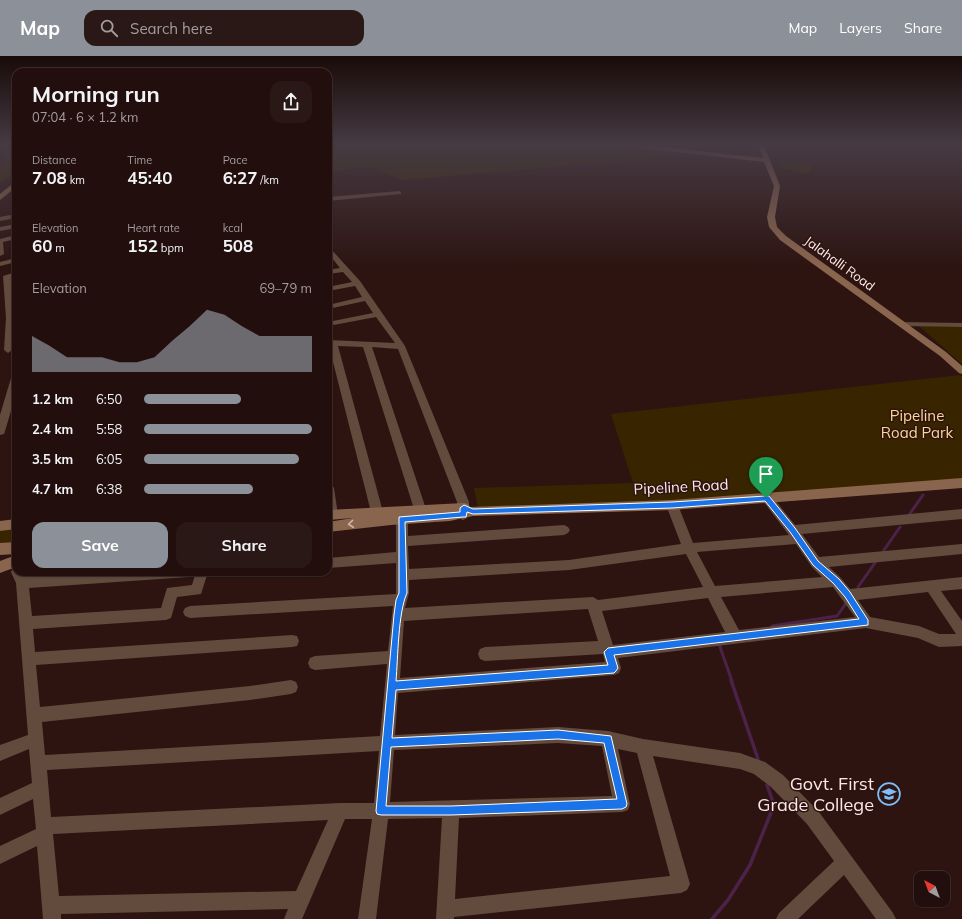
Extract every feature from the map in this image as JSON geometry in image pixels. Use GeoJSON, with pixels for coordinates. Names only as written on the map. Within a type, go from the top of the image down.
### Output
{"type":"FeatureCollection","features":[{"type":"Feature","properties":{"kind":"main road","name":"Jalahalli Road"},"geometry":{"type":"LineString","coordinates":[[777,185],[771,217],[773,227],[783,238],[943,354],[962,371]]}},
{"type":"Feature","properties":{"kind":"main road"},"geometry":{"type":"LineString","coordinates":[[0,198],[3,192],[12,186]]}},
{"type":"Feature","properties":{"kind":"main road","name":"Pipeline Road"},"geometry":{"type":"LineString","coordinates":[[332,519],[376,512],[420,509],[467,511],[672,505],[962,483]]}},
{"type":"Feature","properties":{"kind":"main road","name":"Pipeline Road"},"geometry":{"type":"LineString","coordinates":[[332,519],[402,519],[467,511]]}},
{"type":"Feature","properties":{"kind":"main road"},"geometry":{"type":"LineString","coordinates":[[0,526],[12,524]]}},
{"type":"Feature","properties":{"kind":"main road"},"geometry":{"type":"LineString","coordinates":[[0,549],[12,548]]}},
{"type":"Feature","properties":{"kind":"street"},"geometry":{"type":"LineString","coordinates":[[332,199],[399,193]]}},
{"type":"Feature","properties":{"kind":"street"},"geometry":{"type":"LineString","coordinates":[[0,219],[12,217]]}},
{"type":"Feature","properties":{"kind":"street"},"geometry":{"type":"LineString","coordinates":[[0,229],[12,227]]}},
{"type":"Feature","properties":{"kind":"street"},"geometry":{"type":"LineString","coordinates":[[0,254],[0,241],[12,238]]}},
{"type":"Feature","properties":{"kind":"street"},"geometry":{"type":"LineString","coordinates":[[332,258],[345,269],[357,283],[401,346],[467,511]]}},
{"type":"Feature","properties":{"kind":"street"},"geometry":{"type":"LineString","coordinates":[[0,264],[12,261]]}},
{"type":"Feature","properties":{"kind":"street"},"geometry":{"type":"LineString","coordinates":[[332,271],[345,269]]}},
{"type":"Feature","properties":{"kind":"street"},"geometry":{"type":"LineString","coordinates":[[4,276],[4,287],[12,299]]}},
{"type":"Feature","properties":{"kind":"street"},"geometry":{"type":"LineString","coordinates":[[332,288],[357,283]]}},
{"type":"Feature","properties":{"kind":"street"},"geometry":{"type":"LineString","coordinates":[[332,306],[367,298]]}},
{"type":"Feature","properties":{"kind":"street"},"geometry":{"type":"LineString","coordinates":[[0,304],[12,301]]}},
{"type":"Feature","properties":{"kind":"street"},"geometry":{"type":"LineString","coordinates":[[8,350],[12,311]]}},
{"type":"Feature","properties":{"kind":"street"},"geometry":{"type":"LineString","coordinates":[[332,323],[378,314]]}},
{"type":"Feature","properties":{"kind":"street"},"geometry":{"type":"LineString","coordinates":[[902,324],[962,325]]}},
{"type":"Feature","properties":{"kind":"street"},"geometry":{"type":"LineString","coordinates":[[332,343],[401,346]]}},
{"type":"Feature","properties":{"kind":"street"},"geometry":{"type":"LineString","coordinates":[[367,345],[420,509]]}},
{"type":"Feature","properties":{"kind":"street"},"geometry":{"type":"LineString","coordinates":[[332,347],[376,512]]}},
{"type":"Feature","properties":{"kind":"street"},"geometry":{"type":"LineString","coordinates":[[0,431],[12,391]]}},
{"type":"Feature","properties":{"kind":"street"},"geometry":{"type":"LineString","coordinates":[[766,498],[816,563],[836,581],[866,622]]}},
{"type":"Feature","properties":{"kind":"street"},"geometry":{"type":"LineString","coordinates":[[672,505],[689,548],[711,592],[723,638]]}},
{"type":"Feature","properties":{"kind":"street"},"geometry":{"type":"LineString","coordinates":[[403,575],[570,565],[795,534],[962,514]]}},
{"type":"Feature","properties":{"kind":"street"},"geometry":{"type":"LineString","coordinates":[[367,919],[381,811],[398,615],[400,600],[403,593],[402,519]]}},
{"type":"Feature","properties":{"kind":"street"},"geometry":{"type":"LineString","coordinates":[[402,541],[564,530]]}},
{"type":"Feature","properties":{"kind":"street"},"geometry":{"type":"LineString","coordinates":[[816,563],[962,549]]}},
{"type":"Feature","properties":{"kind":"street"},"geometry":{"type":"LineString","coordinates":[[332,562],[402,557]]}},
{"type":"Feature","properties":{"kind":"street"},"geometry":{"type":"LineString","coordinates":[[16,576],[26,623],[52,912],[302,900]]}},
{"type":"Feature","properties":{"kind":"street"},"geometry":{"type":"LineString","coordinates":[[26,623],[166,614],[172,592],[197,590],[201,576]]}},
{"type":"Feature","properties":{"kind":"street"},"geometry":{"type":"LineString","coordinates":[[594,606],[711,592],[836,581]]}},
{"type":"Feature","properties":{"kind":"street"},"geometry":{"type":"LineString","coordinates":[[849,598],[962,583]]}},
{"type":"Feature","properties":{"kind":"street"},"geometry":{"type":"LineString","coordinates":[[931,586],[962,632]]}},
{"type":"Feature","properties":{"kind":"street"},"geometry":{"type":"LineString","coordinates":[[190,612],[400,600]]}},
{"type":"Feature","properties":{"kind":"street"},"geometry":{"type":"LineString","coordinates":[[392,686],[614,668],[593,602],[398,615]]}},
{"type":"Feature","properties":{"kind":"street"},"geometry":{"type":"LineString","coordinates":[[485,654],[608,650],[866,622],[919,632],[939,641],[962,640]]}},
{"type":"Feature","properties":{"kind":"street"},"geometry":{"type":"LineString","coordinates":[[29,659],[292,641]]}},
{"type":"Feature","properties":{"kind":"street"},"geometry":{"type":"LineString","coordinates":[[315,663],[395,657]]}},
{"type":"Feature","properties":{"kind":"street"},"geometry":{"type":"LineString","coordinates":[[34,715],[250,693],[291,687]]}},
{"type":"Feature","properties":{"kind":"street"},"geometry":{"type":"LineString","coordinates":[[38,763],[551,735],[608,739],[643,747],[740,761],[759,768],[777,781],[813,818],[887,919]]}},
{"type":"Feature","properties":{"kind":"street"},"geometry":{"type":"LineString","coordinates":[[0,753],[36,739]]}},
{"type":"Feature","properties":{"kind":"street"},"geometry":{"type":"LineString","coordinates":[[0,855],[44,829],[340,811],[451,810],[622,804],[608,739]]}},
{"type":"Feature","properties":{"kind":"street"},"geometry":{"type":"LineString","coordinates":[[451,810],[445,914],[681,884],[643,747]]}},
{"type":"Feature","properties":{"kind":"street"},"geometry":{"type":"LineString","coordinates":[[0,807],[40,787]]}},
{"type":"Feature","properties":{"kind":"street"},"geometry":{"type":"LineString","coordinates":[[293,919],[340,811]]}},
{"type":"Feature","properties":{"kind":"street"},"geometry":{"type":"LineString","coordinates":[[785,919],[846,862]]}},
{"type":"Feature","properties":{"kind":"green space"},"geometry":{"type":"Polygon","coordinates":[[[919,326],[962,327],[962,364],[919,326]]]}},
{"type":"Feature","properties":{"kind":"green space","name":"Pipeline Road Park"},"geometry":{"type":"Polygon","coordinates":[[[960,375],[962,377],[962,482],[672,503],[478,508],[474,488],[633,483],[611,414],[960,375]]]}},
{"type":"Feature","properties":{"kind":"green space"},"geometry":{"type":"Polygon","coordinates":[[[12,527],[12,547],[0,548],[0,528],[12,527]]]}},
{"type":"Feature","properties":{"kind":"waterway"},"geometry":{"type":"LineString","coordinates":[[909,515],[923,495]]}},
{"type":"Feature","properties":{"kind":"waterway"},"geometry":{"type":"LineString","coordinates":[[882,553],[900,527]]}},
{"type":"Feature","properties":{"kind":"waterway"},"geometry":{"type":"LineString","coordinates":[[858,587],[877,560]]}},
{"type":"Feature","properties":{"kind":"waterway"},"geometry":{"type":"LineString","coordinates":[[772,626],[837,616],[847,602]]}},
{"type":"Feature","properties":{"kind":"waterway"},"geometry":{"type":"LineString","coordinates":[[719,644],[732,681]]}},
{"type":"Feature","properties":{"kind":"waterway"},"geometry":{"type":"LineString","coordinates":[[731,680],[758,759]]}},
{"type":"Feature","properties":{"kind":"waterway"},"geometry":{"type":"LineString","coordinates":[[712,919],[728,900],[750,865],[774,805],[767,785]]}},
{"type":"Feature","properties":{"kind":"place","name":"Govt. First Grade College"},"geometry":{"type":"Point","coordinates":[889,794]}},
{"type":"Feature","properties":{"kind":"route"},"geometry":{"type":"LineString","coordinates":[[766,498],[816,563],[836,581],[866,622],[608,652],[614,668],[392,686],[387,743],[537,735],[579,736],[608,739],[622,804],[381,811],[398,615],[400,600],[403,593],[402,519],[463,515],[464,508],[473,512],[672,505],[766,498]]}}]}
